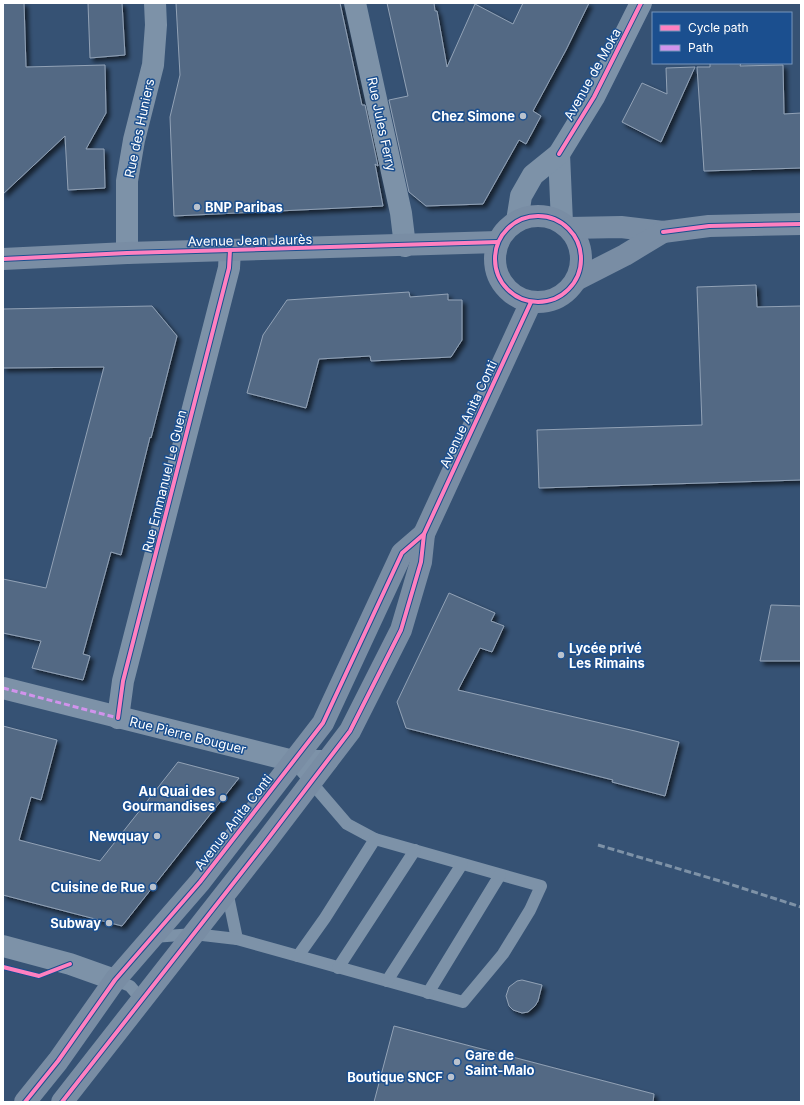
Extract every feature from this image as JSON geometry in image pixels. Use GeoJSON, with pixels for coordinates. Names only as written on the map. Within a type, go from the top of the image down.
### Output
{"type":"FeatureCollection","features":[{"type":"Feature","properties":{"kind":"street","name":"Rue des Huniers"},"geometry":{"type":"LineString","coordinates":[[127,253],[127,181],[134,140],[153,65],[156,25],[155,3]]}},
{"type":"Feature","properties":{"kind":"street","name":"Rue Jules Ferry"},"geometry":{"type":"LineString","coordinates":[[356,3],[401,213],[405,246]]}},
{"type":"Feature","properties":{"kind":"street","name":"Avenue de Moka"},"geometry":{"type":"LineString","coordinates":[[517,221],[521,196],[533,175],[559,154],[594,97],[641,3]]}},
{"type":"Feature","properties":{"kind":"street"},"geometry":{"type":"LineString","coordinates":[[559,154],[566,225]]}},
{"type":"Feature","properties":{"kind":"street"},"geometry":{"type":"LineString","coordinates":[[540,215],[552,217],[566,225],[577,239],[582,252],[582,265],[578,278],[570,290],[558,298],[545,302],[531,302],[518,298],[508,290],[500,280],[496,268],[495,255],[498,242],[506,230],[517,221],[528,217],[540,215]]}},
{"type":"Feature","properties":{"kind":"street"},"geometry":{"type":"LineString","coordinates":[[566,225],[663,232],[709,226],[801,224]]}},
{"type":"Feature","properties":{"kind":"street"},"geometry":{"type":"LineString","coordinates":[[578,278],[625,256],[663,232]]}},
{"type":"Feature","properties":{"kind":"street","name":"Avenue Jean Jaurès"},"geometry":{"type":"LineString","coordinates":[[3,259],[127,253],[405,246],[498,242]]}},
{"type":"Feature","properties":{"kind":"street","name":"Rue Emmanuel Le Guen"},"geometry":{"type":"LineString","coordinates":[[118,718],[123,681],[228,268],[230,250]]}},
{"type":"Feature","properties":{"kind":"street","name":"Avenue Anita Conti"},"geometry":{"type":"LineString","coordinates":[[62,1102],[194,934],[350,731],[401,630],[422,562],[424,534],[531,302]]}},
{"type":"Feature","properties":{"kind":"street","name":"Avenue Anita Conti"},"geometry":{"type":"LineString","coordinates":[[26,1102],[58,1061],[115,980],[200,882],[323,723],[402,553],[424,534]]}},
{"type":"Feature","properties":{"kind":"street","name":"Rue Pierre Bouguer"},"geometry":{"type":"LineString","coordinates":[[3,688],[293,761],[327,761]]}},
{"type":"Feature","properties":{"kind":"street"},"geometry":{"type":"LineString","coordinates":[[3,946],[70,964],[115,980]]}},
{"type":"Feature","properties":{"kind":"lane"},"geometry":{"type":"LineString","coordinates":[[153,937],[194,934],[237,939],[463,1002],[503,954],[530,910],[541,886],[375,839],[347,824],[293,761]]}},
{"type":"Feature","properties":{"kind":"lane"},"geometry":{"type":"LineString","coordinates":[[298,956],[375,839]]}},
{"type":"Feature","properties":{"kind":"lane"},"geometry":{"type":"LineString","coordinates":[[338,968],[415,850]]}},
{"type":"Feature","properties":{"kind":"lane"},"geometry":{"type":"LineString","coordinates":[[387,981],[462,864]]}},
{"type":"Feature","properties":{"kind":"lane"},"geometry":{"type":"LineString","coordinates":[[428,993],[500,875]]}},
{"type":"Feature","properties":{"kind":"lane"},"geometry":{"type":"LineString","coordinates":[[227,891],[237,939]]}},
{"type":"Feature","properties":{"kind":"lane"},"geometry":{"type":"LineString","coordinates":[[115,980],[130,986],[142,1000]]}},
{"type":"Feature","properties":{"kind":"building"},"geometry":{"type":"Polygon","coordinates":[[[3,3],[24,3],[26,67],[105,65],[106,113],[86,149],[104,149],[105,188],[68,190],[65,136],[3,194],[3,3]]]}},
{"type":"Feature","properties":{"kind":"building"},"geometry":{"type":"Polygon","coordinates":[[[88,3],[122,3],[125,55],[90,58],[88,3]]]}},
{"type":"Feature","properties":{"kind":"building"},"geometry":{"type":"Polygon","coordinates":[[[176,3],[340,3],[362,105],[365,105],[378,166],[375,164],[383,206],[174,216],[170,117],[180,75],[176,3]]]}},
{"type":"Feature","properties":{"kind":"building"},"geometry":{"type":"Polygon","coordinates":[[[387,3],[434,3],[435,11],[437,11],[447,67],[475,4],[513,24],[523,3],[589,3],[566,50],[533,111],[541,116],[526,144],[519,140],[483,204],[426,206],[409,192],[389,100],[408,96],[387,3]]]}},
{"type":"Feature","properties":{"kind":"building"},"geometry":{"type":"Polygon","coordinates":[[[710,64],[741,64],[740,66],[783,65],[784,114],[801,113],[801,168],[704,171],[697,67],[710,67],[710,64]]]}},
{"type":"Feature","properties":{"kind":"building"},"geometry":{"type":"Polygon","coordinates":[[[695,67],[661,142],[622,122],[642,83],[667,94],[666,68],[695,67]]]}},
{"type":"Feature","properties":{"kind":"building"},"geometry":{"type":"Polygon","coordinates":[[[756,285],[757,307],[801,306],[801,480],[539,488],[537,430],[702,425],[697,287],[756,285]]]}},
{"type":"Feature","properties":{"kind":"building"},"geometry":{"type":"Polygon","coordinates":[[[409,292],[410,297],[448,294],[448,300],[462,300],[462,340],[451,357],[371,361],[370,356],[319,359],[306,408],[247,393],[263,335],[287,300],[409,292]]]}},
{"type":"Feature","properties":{"kind":"building"},"geometry":{"type":"Polygon","coordinates":[[[152,306],[177,336],[121,555],[111,552],[83,654],[90,656],[83,680],[32,668],[41,641],[3,633],[3,579],[46,588],[104,367],[3,368],[3,309],[152,306]]]}},
{"type":"Feature","properties":{"kind":"building"},"geometry":{"type":"Polygon","coordinates":[[[449,593],[495,613],[491,621],[504,626],[492,652],[480,648],[458,690],[679,742],[665,796],[612,782],[613,780],[406,728],[397,702],[449,593]]]}},
{"type":"Feature","properties":{"kind":"building"},"geometry":{"type":"Polygon","coordinates":[[[771,605],[801,606],[801,661],[760,661],[771,605]]]}},
{"type":"Feature","properties":{"kind":"building","name":"Newquay"},"geometry":{"type":"Polygon","coordinates":[[[3,726],[57,740],[41,800],[31,797],[19,840],[100,861],[178,762],[239,778],[122,926],[3,895],[3,726]]]}},
{"type":"Feature","properties":{"kind":"building"},"geometry":{"type":"Polygon","coordinates":[[[522,980],[542,985],[538,1001],[535,1006],[528,1012],[522,1013],[513,1010],[509,1006],[506,996],[509,987],[517,981],[522,980]]]}},
{"type":"Feature","properties":{"kind":"building","name":"Gare de Saint-Malo"},"geometry":{"type":"Polygon","coordinates":[[[394,1026],[654,1094],[653,1102],[374,1102],[394,1026]]]}},
{"type":"Feature","properties":{"kind":"railway"},"geometry":{"type":"LineString","coordinates":[[598,845],[720,881],[801,907]]}},
{"type":"Feature","properties":{"kind":"marked path"},"geometry":{"type":"LineString","coordinates":[[3,688],[118,718]]}},
{"type":"Feature","properties":{"kind":"cycle path"},"geometry":{"type":"LineString","coordinates":[[559,154],[594,97],[641,3]]}},
{"type":"Feature","properties":{"kind":"cycle path"},"geometry":{"type":"LineString","coordinates":[[530,216],[546,216],[555,219],[569,228],[578,242],[581,251],[581,259],[581,267],[578,276],[569,290],[555,299],[546,302],[530,302],[514,295],[507,290],[502,283],[495,267],[495,251],[502,235],[507,228],[514,223],[530,216]]}},
{"type":"Feature","properties":{"kind":"cycle path"},"geometry":{"type":"LineString","coordinates":[[663,232],[709,226],[801,224]]}},
{"type":"Feature","properties":{"kind":"cycle path"},"geometry":{"type":"LineString","coordinates":[[3,259],[127,253],[498,242]]}},
{"type":"Feature","properties":{"kind":"cycle path"},"geometry":{"type":"LineString","coordinates":[[118,718],[123,681],[229,268],[230,250]]}},
{"type":"Feature","properties":{"kind":"cycle path"},"geometry":{"type":"LineString","coordinates":[[62,1102],[264,844],[350,731],[401,630],[421,562],[424,534],[531,302]]}},
{"type":"Feature","properties":{"kind":"cycle path"},"geometry":{"type":"LineString","coordinates":[[25,1102],[58,1061],[115,980],[200,882],[323,723],[402,553],[424,534]]}},
{"type":"Feature","properties":{"kind":"cycle path"},"geometry":{"type":"LineString","coordinates":[[3,967],[39,976],[70,964]]}},
{"type":"Feature","properties":{"kind":"place","name":"Chez Simone"},"geometry":{"type":"Point","coordinates":[523,116]}},
{"type":"Feature","properties":{"kind":"place","name":"BNP Paribas"},"geometry":{"type":"Point","coordinates":[197,207]}},
{"type":"Feature","properties":{"kind":"place","name":"Lycée privé Les Rimains"},"geometry":{"type":"Point","coordinates":[561,655]}},
{"type":"Feature","properties":{"kind":"place","name":"Au Quai des Gourmandises"},"geometry":{"type":"Point","coordinates":[223,798]}},
{"type":"Feature","properties":{"kind":"place","name":"Newquay"},"geometry":{"type":"Point","coordinates":[157,836]}},
{"type":"Feature","properties":{"kind":"place","name":"Cuisine de Rue"},"geometry":{"type":"Point","coordinates":[153,887]}},
{"type":"Feature","properties":{"kind":"place","name":"Subway"},"geometry":{"type":"Point","coordinates":[109,923]}},
{"type":"Feature","properties":{"kind":"place","name":"Gare de Saint-Malo"},"geometry":{"type":"Point","coordinates":[457,1062]}},
{"type":"Feature","properties":{"kind":"place","name":"Boutique SNCF"},"geometry":{"type":"Point","coordinates":[451,1077]}}]}
